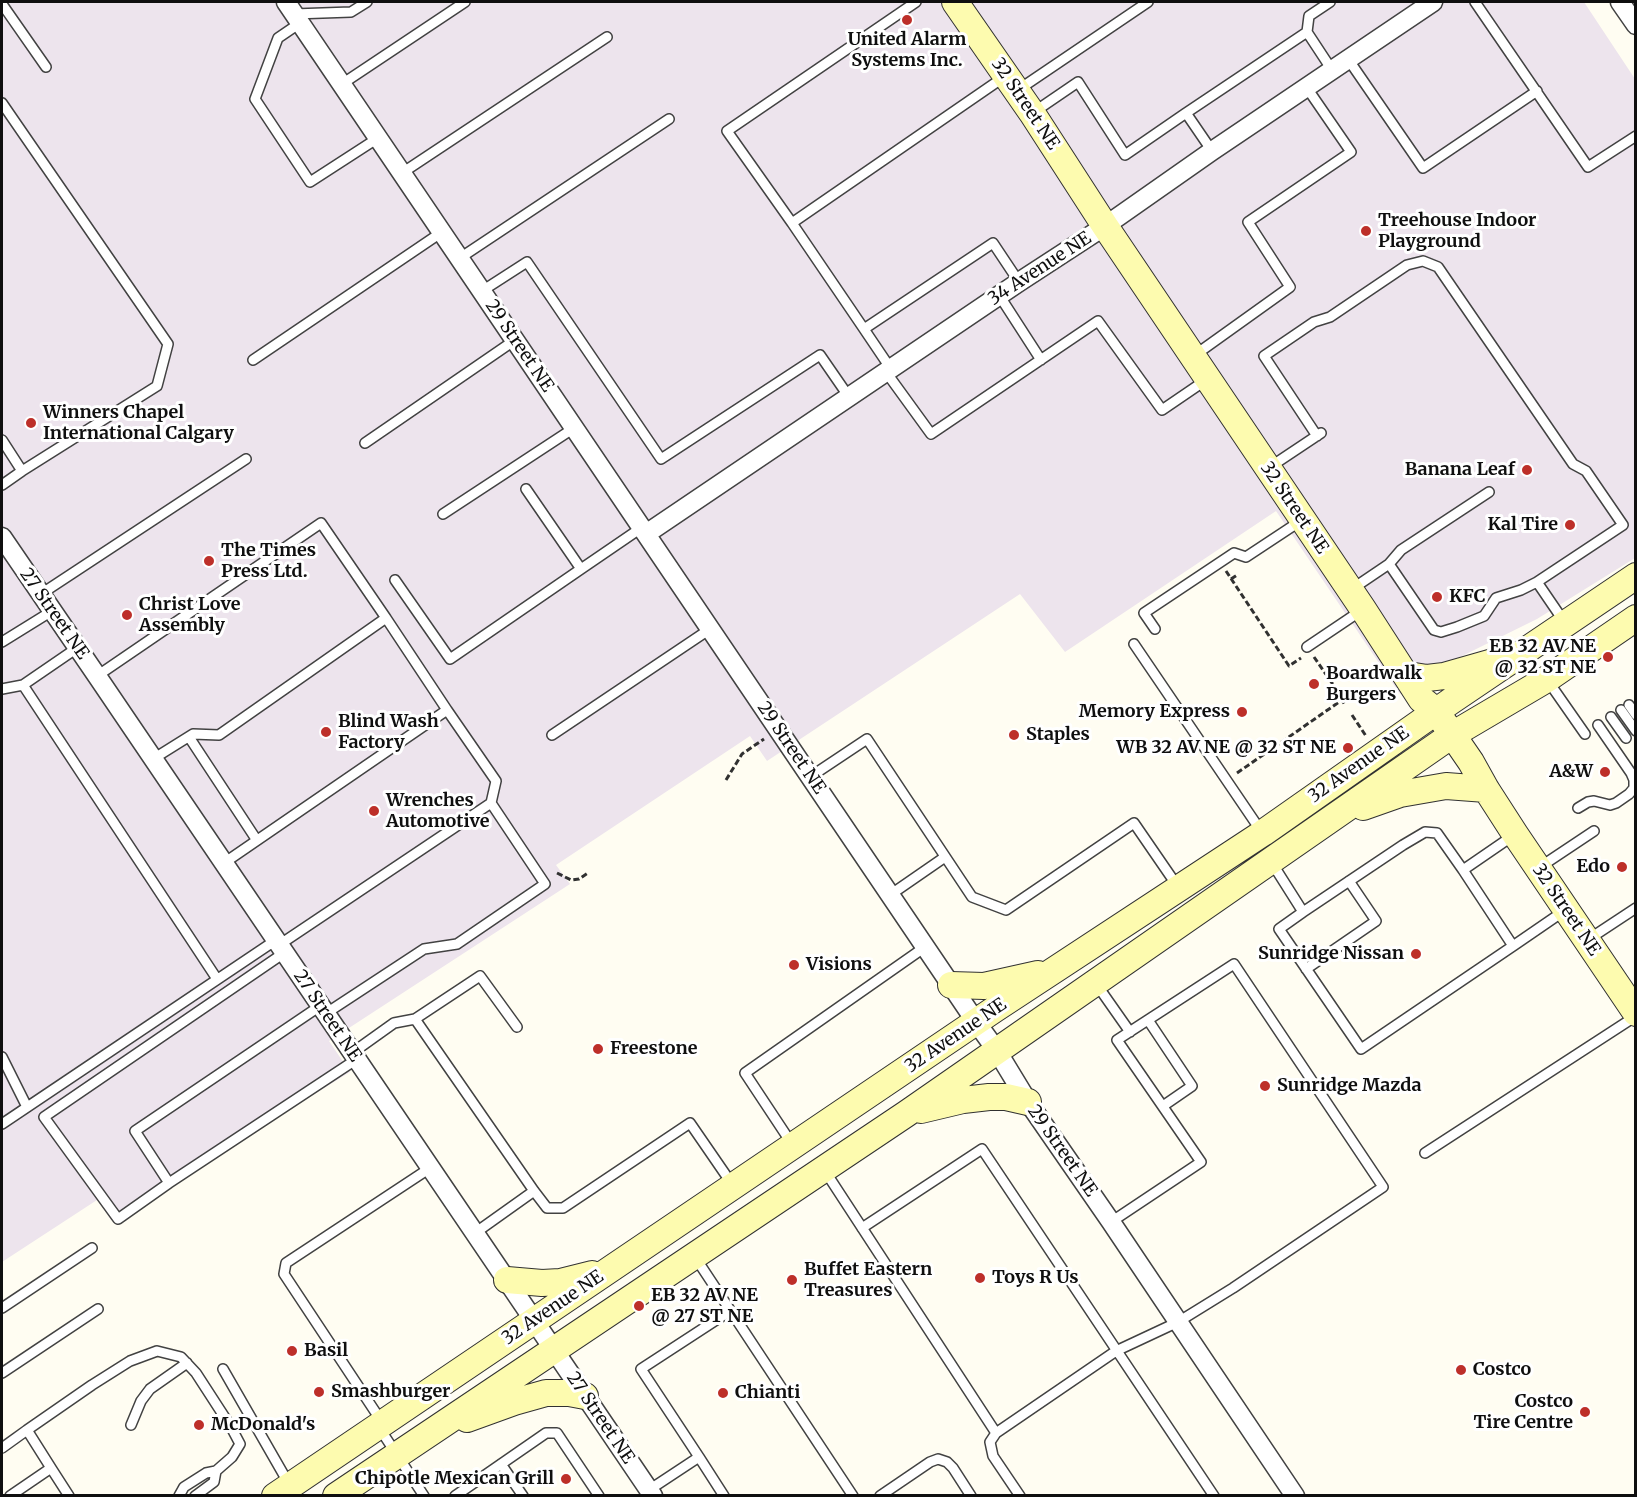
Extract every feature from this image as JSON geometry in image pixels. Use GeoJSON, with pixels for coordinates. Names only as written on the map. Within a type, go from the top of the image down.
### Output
{"type":"FeatureCollection","features":[{"type":"Feature","properties":{"kind":"main road","name":"32 Street NE"},"geometry":{"type":"LineString","coordinates":[[955,2],[1032,113],[1192,357],[1408,675],[1421,699],[1436,711],[1471,762],[1515,834],[1635,1014]]}},
{"type":"Feature","properties":{"kind":"main road","name":"32 Avenue NE"},"geometry":{"type":"LineString","coordinates":[[283,1491],[1053,970],[1263,833],[1436,711],[1635,576]]}},
{"type":"Feature","properties":{"kind":"main road","name":"32 Avenue NE"},"geometry":{"type":"LineString","coordinates":[[336,1496],[906,1114],[1452,735],[1546,679],[1635,618]]}},
{"type":"Feature","properties":{"kind":"main road"},"geometry":{"type":"LineString","coordinates":[[1408,675],[1427,678],[1444,676],[1522,652]]}},
{"type":"Feature","properties":{"kind":"main road"},"geometry":{"type":"LineString","coordinates":[[1335,816],[1400,794],[1446,786],[1486,789]]}},
{"type":"Feature","properties":{"kind":"main road"},"geometry":{"type":"LineString","coordinates":[[951,985],[984,986],[1053,970]]}},
{"type":"Feature","properties":{"kind":"main road"},"geometry":{"type":"LineString","coordinates":[[906,1114],[963,1100],[989,1097],[1006,1097],[1028,1102]]}},
{"type":"Feature","properties":{"kind":"main road"},"geometry":{"type":"LineString","coordinates":[[507,1280],[560,1282],[609,1269]]}},
{"type":"Feature","properties":{"kind":"main road"},"geometry":{"type":"LineString","coordinates":[[430,1432],[546,1393],[585,1396]]}},
{"type":"Feature","properties":{"kind":"street","name":"34 Avenue NE"},"geometry":{"type":"LineString","coordinates":[[644,531],[1105,226],[1433,2]]}},
{"type":"Feature","properties":{"kind":"street"},"geometry":{"type":"LineString","coordinates":[[1620,2],[1635,25]]}},
{"type":"Feature","properties":{"kind":"street","name":"29 Street NE"},"geometry":{"type":"LineString","coordinates":[[293,13],[997,1051],[1028,1102],[1295,1496]]}},
{"type":"Feature","properties":{"kind":"street","name":"27 Street NE"},"geometry":{"type":"LineString","coordinates":[[2,537],[651,1493]]}},
{"type":"Feature","properties":{"kind":"lane"},"geometry":{"type":"LineString","coordinates":[[367,2],[351,12],[293,13],[278,38],[255,99],[310,182],[378,138]]}},
{"type":"Feature","properties":{"kind":"lane"},"geometry":{"type":"LineString","coordinates":[[342,84],[465,2]]}},
{"type":"Feature","properties":{"kind":"lane"},"geometry":{"type":"LineString","coordinates":[[916,2],[727,131],[864,329],[931,434],[1098,321],[1162,410],[1207,379]]}},
{"type":"Feature","properties":{"kind":"lane"},"geometry":{"type":"LineString","coordinates":[[792,223],[1011,83],[1148,2]]}},
{"type":"Feature","properties":{"kind":"lane"},"geometry":{"type":"LineString","coordinates":[[1330,2],[1309,16],[1307,32],[1332,70]]}},
{"type":"Feature","properties":{"kind":"lane"},"geometry":{"type":"LineString","coordinates":[[1476,2],[1588,167],[1635,136]]}},
{"type":"Feature","properties":{"kind":"lane"},"geometry":{"type":"LineString","coordinates":[[2,4],[46,66]]}},
{"type":"Feature","properties":{"kind":"lane"},"geometry":{"type":"LineString","coordinates":[[1032,113],[1078,82],[1125,155],[1307,32]]}},
{"type":"Feature","properties":{"kind":"lane"},"geometry":{"type":"LineString","coordinates":[[402,172],[608,37]]}},
{"type":"Feature","properties":{"kind":"lane"},"geometry":{"type":"LineString","coordinates":[[1348,59],[1423,168],[1536,92]]}},
{"type":"Feature","properties":{"kind":"lane"},"geometry":{"type":"LineString","coordinates":[[1192,357],[1290,287],[1248,222],[1351,152],[1307,88]]}},
{"type":"Feature","properties":{"kind":"lane"},"geometry":{"type":"LineString","coordinates":[[2,103],[168,344],[157,386],[2,485]]}},
{"type":"Feature","properties":{"kind":"lane"},"geometry":{"type":"LineString","coordinates":[[1186,113],[1212,151]]}},
{"type":"Feature","properties":{"kind":"lane"},"geometry":{"type":"LineString","coordinates":[[460,258],[669,118]]}},
{"type":"Feature","properties":{"kind":"lane"},"geometry":{"type":"LineString","coordinates":[[253,360],[442,232]]}},
{"type":"Feature","properties":{"kind":"lane"},"geometry":{"type":"LineString","coordinates":[[864,329],[993,243],[1019,282]]}},
{"type":"Feature","properties":{"kind":"lane"},"geometry":{"type":"LineString","coordinates":[[1268,468],[1319,434],[1264,356],[1314,322],[1330,317],[1407,265],[1423,261],[1438,267],[1572,464],[1586,471],[1623,525],[1537,582],[1496,598],[1484,616],[1441,632],[1434,630],[1389,564]]}},
{"type":"Feature","properties":{"kind":"lane"},"geometry":{"type":"LineString","coordinates":[[482,291],[527,262],[662,459],[820,355],[849,397]]}},
{"type":"Feature","properties":{"kind":"lane"},"geometry":{"type":"LineString","coordinates":[[999,295],[1041,360]]}},
{"type":"Feature","properties":{"kind":"lane"},"geometry":{"type":"LineString","coordinates":[[365,443],[515,340]]}},
{"type":"Feature","properties":{"kind":"lane"},"geometry":{"type":"LineString","coordinates":[[443,514],[574,428]]}},
{"type":"Feature","properties":{"kind":"lane"},"geometry":{"type":"LineString","coordinates":[[2,440],[22,471]]}},
{"type":"Feature","properties":{"kind":"lane"},"geometry":{"type":"LineString","coordinates":[[41,594],[246,459]]}},
{"type":"Feature","properties":{"kind":"lane"},"geometry":{"type":"LineString","coordinates":[[526,489],[580,569]]}},
{"type":"Feature","properties":{"kind":"lane"},"geometry":{"type":"LineString","coordinates":[[1308,651],[1401,550],[1490,492]]}},
{"type":"Feature","properties":{"kind":"lane"},"geometry":{"type":"LineString","coordinates":[[1155,629],[1144,613],[1234,553],[1246,557],[1302,520]]}},
{"type":"Feature","properties":{"kind":"lane"},"geometry":{"type":"LineString","coordinates":[[97,676],[321,524],[496,781],[491,803],[280,946],[44,1117],[118,1220],[355,1056],[394,1023],[415,1019],[480,976],[517,1027]]}},
{"type":"Feature","properties":{"kind":"lane"},"geometry":{"type":"LineString","coordinates":[[395,580],[450,659],[580,569],[644,531]]}},
{"type":"Feature","properties":{"kind":"lane"},"geometry":{"type":"LineString","coordinates":[[1537,582],[1566,623]]}},
{"type":"Feature","properties":{"kind":"lane"},"geometry":{"type":"LineString","coordinates":[[2,642],[52,611]]}},
{"type":"Feature","properties":{"kind":"lane"},"geometry":{"type":"LineString","coordinates":[[153,759],[193,734],[219,735],[386,618]]}},
{"type":"Feature","properties":{"kind":"lane"},"geometry":{"type":"LineString","coordinates":[[552,735],[710,629]]}},
{"type":"Feature","properties":{"kind":"lane"},"geometry":{"type":"LineString","coordinates":[[1134,644],[1263,833]]}},
{"type":"Feature","properties":{"kind":"lane"},"geometry":{"type":"LineString","coordinates":[[2,690],[23,685],[77,648]]}},
{"type":"Feature","properties":{"kind":"lane"},"geometry":{"type":"LineString","coordinates":[[1546,679],[1585,734]]}},
{"type":"Feature","properties":{"kind":"lane"},"geometry":{"type":"LineString","coordinates":[[23,685],[217,979]]}},
{"type":"Feature","properties":{"kind":"lane"},"geometry":{"type":"LineString","coordinates":[[1635,715],[1625,708],[1635,731]]}},
{"type":"Feature","properties":{"kind":"lane"},"geometry":{"type":"LineString","coordinates":[[224,862],[447,710]]}},
{"type":"Feature","properties":{"kind":"lane"},"geometry":{"type":"LineString","coordinates":[[1611,717],[1626,738]]}},
{"type":"Feature","properties":{"kind":"lane"},"geometry":{"type":"LineString","coordinates":[[1578,808],[1594,801],[1610,805],[1616,803],[1634,788],[1631,773],[1599,725]]}},
{"type":"Feature","properties":{"kind":"lane"},"geometry":{"type":"LineString","coordinates":[[189,737],[256,839]]}},
{"type":"Feature","properties":{"kind":"lane"},"geometry":{"type":"LineString","coordinates":[[810,777],[867,739],[972,897],[1006,910],[1134,823],[1179,889]]}},
{"type":"Feature","properties":{"kind":"lane"},"geometry":{"type":"LineString","coordinates":[[169,1183],[135,1131],[323,1010],[424,949],[457,944],[545,884],[491,803]]}},
{"type":"Feature","properties":{"kind":"lane"},"geometry":{"type":"LineString","coordinates":[[1538,868],[1594,831]]}},
{"type":"Feature","properties":{"kind":"lane"},"geometry":{"type":"LineString","coordinates":[[1513,946],[1437,833],[1425,832],[1279,929],[1360,1049],[1513,946],[1566,910]]}},
{"type":"Feature","properties":{"kind":"lane"},"geometry":{"type":"LineString","coordinates":[[1463,870],[1515,834]]}},
{"type":"Feature","properties":{"kind":"lane"},"geometry":{"type":"LineString","coordinates":[[890,895],[945,857]]}},
{"type":"Feature","properties":{"kind":"lane"},"geometry":{"type":"LineString","coordinates":[[1271,861],[1303,912]]}},
{"type":"Feature","properties":{"kind":"lane"},"geometry":{"type":"LineString","coordinates":[[1306,969],[1376,921],[1349,881]]}},
{"type":"Feature","properties":{"kind":"lane"},"geometry":{"type":"LineString","coordinates":[[1587,941],[1635,908]]}},
{"type":"Feature","properties":{"kind":"lane"},"geometry":{"type":"LineString","coordinates":[[2,1124],[217,979],[280,946]]}},
{"type":"Feature","properties":{"kind":"lane"},"geometry":{"type":"LineString","coordinates":[[794,1146],[746,1073],[925,947]]}},
{"type":"Feature","properties":{"kind":"lane"},"geometry":{"type":"LineString","coordinates":[[1020,1496],[993,1456],[990,1442],[996,1433],[1116,1351],[1178,1322],[1233,1288],[1383,1187],[1234,963],[1118,1040],[1201,1162],[1111,1222]]}},
{"type":"Feature","properties":{"kind":"lane"},"geometry":{"type":"LineString","coordinates":[[1095,982],[1130,1032]]}},
{"type":"Feature","properties":{"kind":"lane"},"geometry":{"type":"LineString","coordinates":[[1425,1153],[1635,1014]]}},
{"type":"Feature","properties":{"kind":"lane"},"geometry":{"type":"LineString","coordinates":[[415,1019],[547,1208],[563,1208],[690,1123],[733,1186]]}},
{"type":"Feature","properties":{"kind":"lane"},"geometry":{"type":"LineString","coordinates":[[1148,1020],[1192,1086],[1163,1106]]}},
{"type":"Feature","properties":{"kind":"lane"},"geometry":{"type":"LineString","coordinates":[[2,1057],[27,1107]]}},
{"type":"Feature","properties":{"kind":"lane"},"geometry":{"type":"LineString","coordinates":[[862,1228],[982,1149],[1214,1496]]}},
{"type":"Feature","properties":{"kind":"lane"},"geometry":{"type":"LineString","coordinates":[[424,1496],[378,1426],[378,1416],[284,1274],[286,1263],[430,1168]]}},
{"type":"Feature","properties":{"kind":"lane"},"geometry":{"type":"LineString","coordinates":[[823,1170],[996,1433]]}},
{"type":"Feature","properties":{"kind":"lane"},"geometry":{"type":"LineString","coordinates":[[475,1233],[534,1191]]}},
{"type":"Feature","properties":{"kind":"lane"},"geometry":{"type":"LineString","coordinates":[[2,1308],[92,1248]]}},
{"type":"Feature","properties":{"kind":"lane"},"geometry":{"type":"LineString","coordinates":[[693,1255],[853,1496]]}},
{"type":"Feature","properties":{"kind":"lane"},"geometry":{"type":"LineString","coordinates":[[2,1373],[98,1309]]}},
{"type":"Feature","properties":{"kind":"lane"},"geometry":{"type":"LineString","coordinates":[[724,1496],[641,1369],[730,1311]]}},
{"type":"Feature","properties":{"kind":"lane"},"geometry":{"type":"LineString","coordinates":[[2,1448],[130,1361],[157,1352],[181,1357],[196,1373],[240,1444],[232,1457],[216,1471],[206,1473],[184,1487],[180,1495]]}},
{"type":"Feature","properties":{"kind":"lane"},"geometry":{"type":"LineString","coordinates":[[131,1425],[141,1401],[150,1389],[187,1363]]}},
{"type":"Feature","properties":{"kind":"lane"},"geometry":{"type":"LineString","coordinates":[[223,1369],[283,1491]]}},
{"type":"Feature","properties":{"kind":"lane"},"geometry":{"type":"LineString","coordinates":[[27,1430],[69,1496]]}},
{"type":"Feature","properties":{"kind":"lane"},"geometry":{"type":"LineString","coordinates":[[455,1496],[546,1433],[557,1433],[599,1496]]}},
{"type":"Feature","properties":{"kind":"lane"},"geometry":{"type":"LineString","coordinates":[[651,1493],[699,1456]]}},
{"type":"Feature","properties":{"kind":"lane"},"geometry":{"type":"LineString","coordinates":[[880,1496],[938,1459],[947,1462],[953,1468],[971,1496]]}},
{"type":"Feature","properties":{"kind":"lane"},"geometry":{"type":"LineString","coordinates":[[501,1464],[522,1496]]}},
{"type":"Feature","properties":{"kind":"lane"},"geometry":{"type":"LineString","coordinates":[[10,1496],[51,1468]]}},
{"type":"Feature","properties":{"kind":"lane"},"geometry":{"type":"LineString","coordinates":[[195,1496],[214,1482],[216,1471]]}},
{"type":"Feature","properties":{"kind":"path"},"geometry":{"type":"LineString","coordinates":[[1224,570],[1289,666],[1308,651],[1345,705]]}},
{"type":"Feature","properties":{"kind":"path"},"geometry":{"type":"LineString","coordinates":[[1231,579],[1237,575]]}},
{"type":"Feature","properties":{"kind":"path"},"geometry":{"type":"LineString","coordinates":[[1235,774],[1341,698]]}},
{"type":"Feature","properties":{"kind":"path"},"geometry":{"type":"LineString","coordinates":[[1352,715],[1370,742]]}},
{"type":"Feature","properties":{"kind":"path"},"geometry":{"type":"LineString","coordinates":[[726,780],[742,754],[778,730]]}},
{"type":"Feature","properties":{"kind":"path"},"geometry":{"type":"LineString","coordinates":[[557,873],[571,880],[579,879],[588,873]]}},
{"type":"Feature","properties":{"kind":"shaded area"},"geometry":{"type":"Polygon","coordinates":[[[2,2],[1584,2],[1635,79],[1635,558],[1537,619],[1458,658],[1400,694],[1276,511],[1065,652],[1020,594],[767,761],[750,736],[556,865],[570,884],[329,1041],[350,1072],[111,1220],[97,1200],[2,1262],[2,2]]]}},
{"type":"Feature","properties":{"kind":"place","name":"United Alarm Systems Inc."},"geometry":{"type":"Point","coordinates":[907,20]}},
{"type":"Feature","properties":{"kind":"place","name":"Treehouse Indoor Playground"},"geometry":{"type":"Point","coordinates":[1366,231]}},
{"type":"Feature","properties":{"kind":"place","name":"Winners Chapel International Calgary"},"geometry":{"type":"Point","coordinates":[31,423]}},
{"type":"Feature","properties":{"kind":"place","name":"Banana Leaf"},"geometry":{"type":"Point","coordinates":[1527,470]}},
{"type":"Feature","properties":{"kind":"place","name":"Kal Tire"},"geometry":{"type":"Point","coordinates":[1570,525]}},
{"type":"Feature","properties":{"kind":"place","name":"The Times Press Ltd."},"geometry":{"type":"Point","coordinates":[209,561]}},
{"type":"Feature","properties":{"kind":"place","name":"KFC"},"geometry":{"type":"Point","coordinates":[1437,597]}},
{"type":"Feature","properties":{"kind":"place","name":"Christ Love Assembly"},"geometry":{"type":"Point","coordinates":[127,615]}},
{"type":"Feature","properties":{"kind":"place","name":"EB 32 AV NE @ 32 ST NE"},"geometry":{"type":"Point","coordinates":[1608,657]}},
{"type":"Feature","properties":{"kind":"place","name":"Boardwalk Burgers"},"geometry":{"type":"Point","coordinates":[1314,684]}},
{"type":"Feature","properties":{"kind":"place","name":"Memory Express"},"geometry":{"type":"Point","coordinates":[1242,712]}},
{"type":"Feature","properties":{"kind":"place","name":"Blind Wash Factory"},"geometry":{"type":"Point","coordinates":[326,732]}},
{"type":"Feature","properties":{"kind":"place","name":"Staples"},"geometry":{"type":"Point","coordinates":[1014,735]}},
{"type":"Feature","properties":{"kind":"place","name":"WB 32 AV NE @ 32 ST NE"},"geometry":{"type":"Point","coordinates":[1348,748]}},
{"type":"Feature","properties":{"kind":"place","name":"A&W"},"geometry":{"type":"Point","coordinates":[1605,772]}},
{"type":"Feature","properties":{"kind":"place","name":"Wrenches Automotive"},"geometry":{"type":"Point","coordinates":[374,811]}},
{"type":"Feature","properties":{"kind":"place","name":"Edo"},"geometry":{"type":"Point","coordinates":[1622,867]}},
{"type":"Feature","properties":{"kind":"place","name":"Sunridge Nissan"},"geometry":{"type":"Point","coordinates":[1416,954]}},
{"type":"Feature","properties":{"kind":"place","name":"Visions"},"geometry":{"type":"Point","coordinates":[794,965]}},
{"type":"Feature","properties":{"kind":"place","name":"Freestone"},"geometry":{"type":"Point","coordinates":[598,1049]}},
{"type":"Feature","properties":{"kind":"place","name":"Sunridge Mazda"},"geometry":{"type":"Point","coordinates":[1265,1086]}},
{"type":"Feature","properties":{"kind":"place","name":"Toys R Us"},"geometry":{"type":"Point","coordinates":[980,1278]}},
{"type":"Feature","properties":{"kind":"place","name":"Buffet Eastern Treasures"},"geometry":{"type":"Point","coordinates":[792,1280]}},
{"type":"Feature","properties":{"kind":"place","name":"EB 32 AV NE @ 27 ST NE"},"geometry":{"type":"Point","coordinates":[639,1306]}},
{"type":"Feature","properties":{"kind":"place","name":"Basil"},"geometry":{"type":"Point","coordinates":[292,1351]}},
{"type":"Feature","properties":{"kind":"place","name":"Costco"},"geometry":{"type":"Point","coordinates":[1461,1370]}},
{"type":"Feature","properties":{"kind":"place","name":"Smashburger"},"geometry":{"type":"Point","coordinates":[319,1392]}},
{"type":"Feature","properties":{"kind":"place","name":"Chianti"},"geometry":{"type":"Point","coordinates":[723,1393]}},
{"type":"Feature","properties":{"kind":"place","name":"Costco Tire Centre"},"geometry":{"type":"Point","coordinates":[1585,1412]}},
{"type":"Feature","properties":{"kind":"place","name":"McDonald's"},"geometry":{"type":"Point","coordinates":[199,1425]}},
{"type":"Feature","properties":{"kind":"place","name":"Chipotle Mexican Grill"},"geometry":{"type":"Point","coordinates":[566,1479]}}]}
